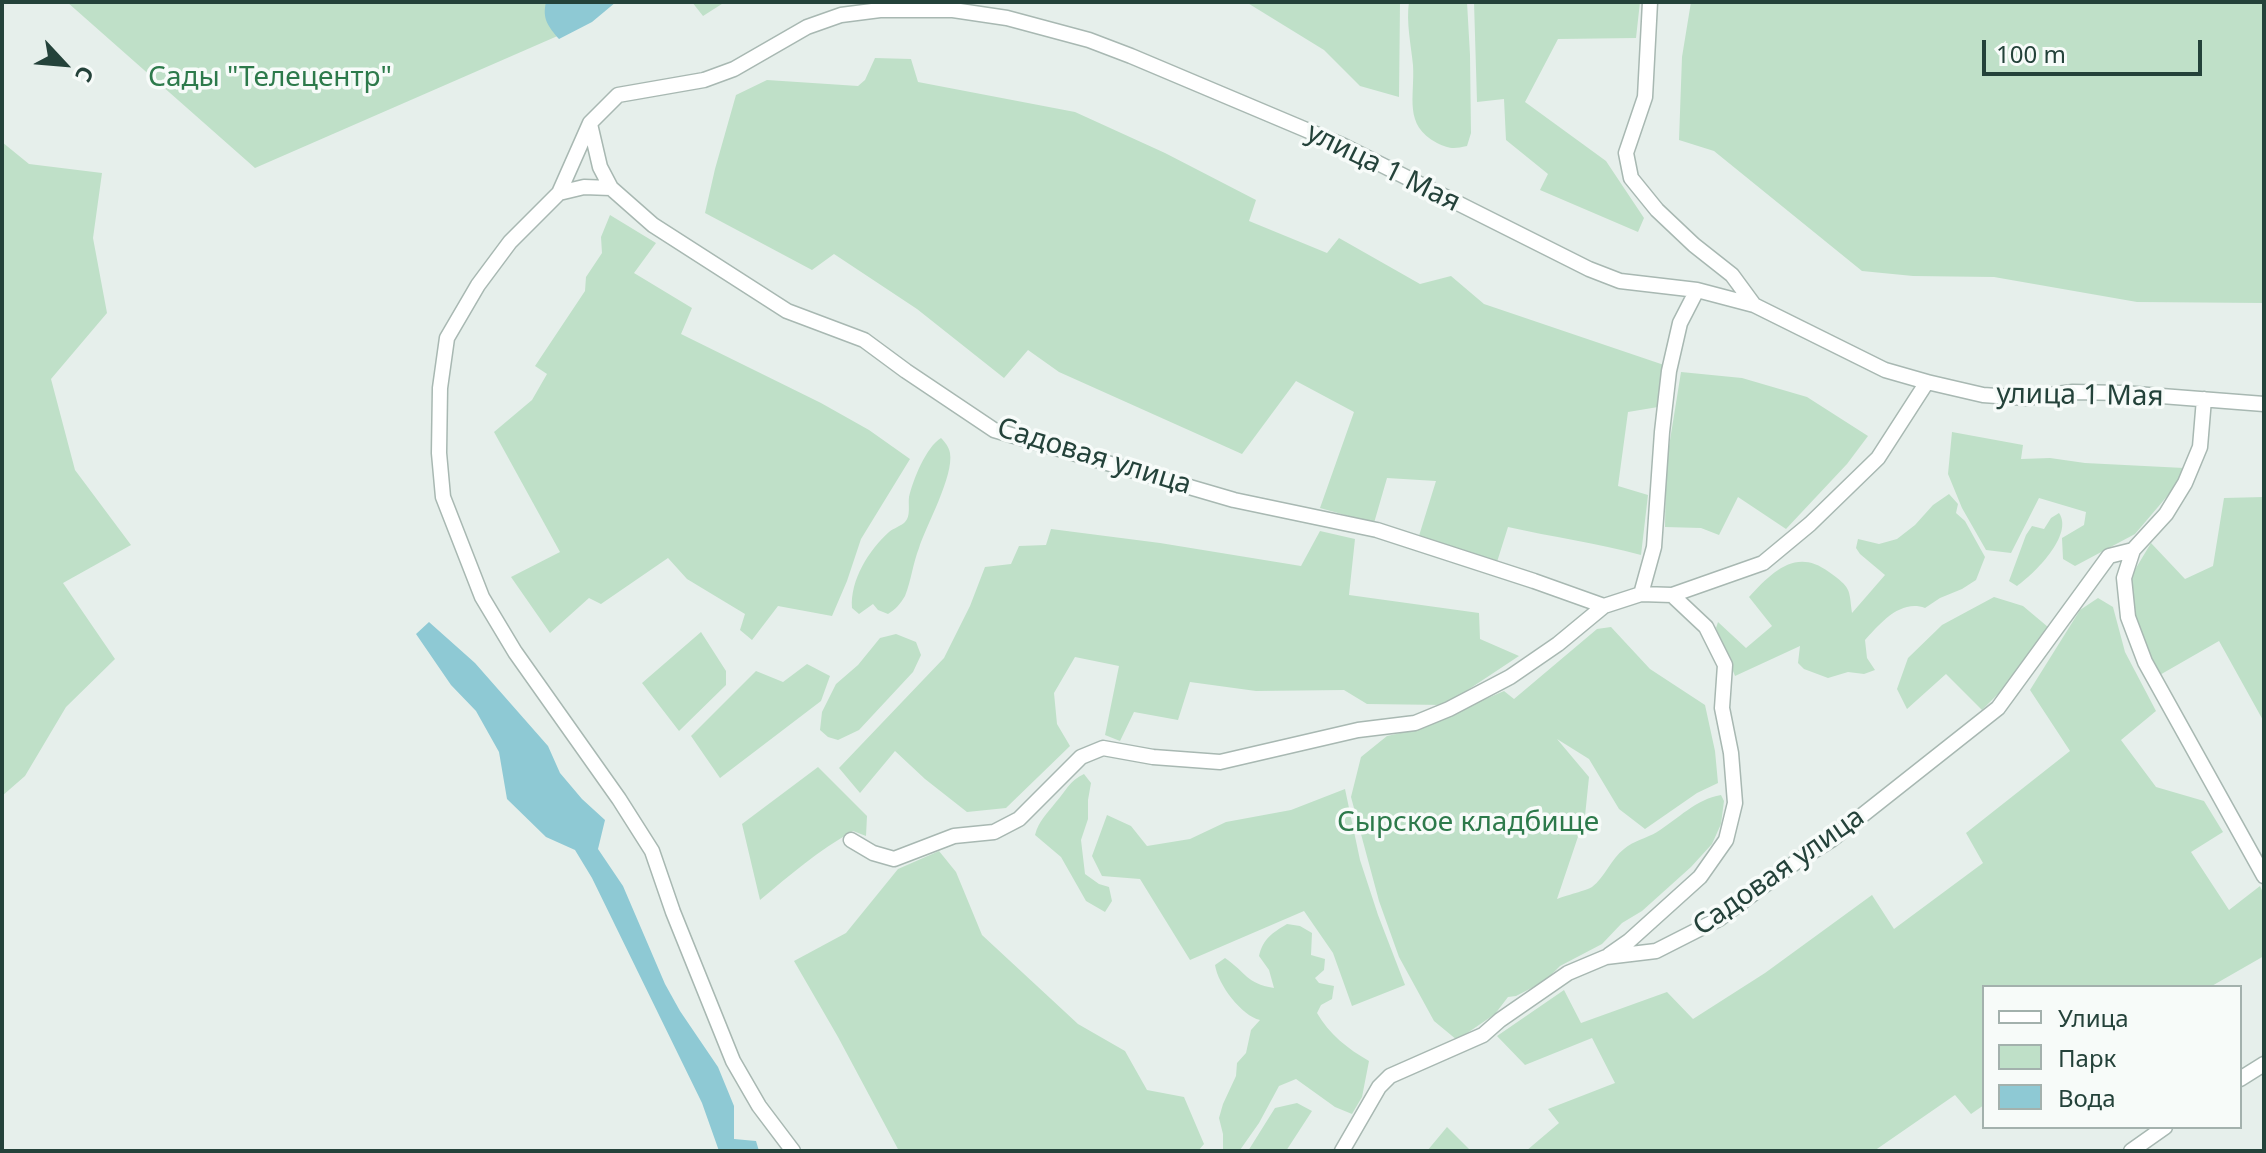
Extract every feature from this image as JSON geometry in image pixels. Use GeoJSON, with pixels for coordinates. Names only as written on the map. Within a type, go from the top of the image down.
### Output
{"type":"FeatureCollection","features":[{"type":"Feature","properties":{"kind":"street"},"geometry":{"type":"LineString","coordinates":[[1650,2],[1645,97],[1626,153],[1631,178],[1657,210],[1732,275],[1754,305]]}},
{"type":"Feature","properties":{"kind":"street","name":"улица 1 Мая"},"geometry":{"type":"LineString","coordinates":[[559,193],[590,123],[618,95],[704,80],[734,69],[807,27],[841,15],[880,10],[953,10],[1007,18],[1089,40],[1131,56],[1342,145],[1589,269],[1620,281],[1697,290],[1754,305],[1885,370],[1983,395],[2025,398],[2073,392],[2264,404]]}},
{"type":"Feature","properties":{"kind":"street","name":"Садовая улица"},"geometry":{"type":"LineString","coordinates":[[590,123],[600,167],[611,188],[653,225],[787,311],[864,340],[994,430],[1234,500],[1377,530],[1604,606]]}},
{"type":"Feature","properties":{"kind":"street"},"geometry":{"type":"LineString","coordinates":[[611,188],[584,187],[559,193],[510,242],[478,285],[447,338],[440,388],[439,453],[443,497],[482,597],[515,652],[652,851],[733,1061],[759,1106],[793,1151]]}},
{"type":"Feature","properties":{"kind":"street"},"geometry":{"type":"LineString","coordinates":[[1641,594],[1654,547],[1669,371],[1680,323],[1697,290]]}},
{"type":"Feature","properties":{"kind":"street"},"geometry":{"type":"LineString","coordinates":[[851,840],[873,853],[894,859],[954,836],[994,832],[1019,819],[1081,757],[1103,748],[1153,757],[1220,762],[1358,730],[1415,723],[1449,709],[1510,677],[1558,644],[1604,606],[1641,594],[1672,595],[1763,563],[1810,524],[1878,458],[1927,382]]}},
{"type":"Feature","properties":{"kind":"street","name":"Садовая улица"},"geometry":{"type":"LineString","coordinates":[[1342,1151],[1379,1087],[1390,1076],[1483,1035],[1568,973],[1606,957],[1656,951],[1719,919],[1831,840],[1998,708],[2109,556],[2133,550],[2166,514],[2185,483],[2200,447],[2204,399]]}},
{"type":"Feature","properties":{"kind":"street"},"geometry":{"type":"LineString","coordinates":[[2133,550],[2124,578],[2128,617],[2145,662],[2264,876]]}},
{"type":"Feature","properties":{"kind":"street"},"geometry":{"type":"LineString","coordinates":[[1606,957],[1629,941],[1700,877],[1726,840],[1735,803],[1731,753],[1722,708],[1725,665],[1706,627],[1672,595]]}},
{"type":"Feature","properties":{"kind":"street"},"geometry":{"type":"LineString","coordinates":[[2242,1078],[2264,1064]]}},
{"type":"Feature","properties":{"kind":"street"},"geometry":{"type":"LineString","coordinates":[[2131,1151],[2162,1129]]}},
{"type":"Feature","properties":{"kind":"green space","name":"Сады \"Телецентр\""},"geometry":{"type":"Polygon","coordinates":[[[67,2],[595,2],[569,31],[255,168],[67,2]]]}},
{"type":"Feature","properties":{"kind":"green space"},"geometry":{"type":"Polygon","coordinates":[[[692,2],[725,2],[703,16],[692,2]]]}},
{"type":"Feature","properties":{"kind":"green space"},"geometry":{"type":"Polygon","coordinates":[[[1246,2],[1400,2],[1399,97],[1360,86],[1324,50],[1246,2]]]}},
{"type":"Feature","properties":{"kind":"green space"},"geometry":{"type":"Polygon","coordinates":[[[1409,2],[1467,2],[1471,133],[1467,146],[1452,148],[1437,143],[1426,136],[1415,119],[1409,2]]]}},
{"type":"Feature","properties":{"kind":"green space"},"geometry":{"type":"Polygon","coordinates":[[[1474,2],[1640,2],[1636,38],[1558,39],[1525,102],[1606,161],[1644,218],[1638,232],[1540,190],[1548,174],[1506,140],[1504,99],[1477,102],[1474,2]]]}},
{"type":"Feature","properties":{"kind":"green space"},"geometry":{"type":"Polygon","coordinates":[[[1691,2],[2264,2],[2264,303],[2137,302],[1994,277],[1913,276],[1862,271],[1714,151],[1679,140],[1682,57],[1691,2]]]}},
{"type":"Feature","properties":{"kind":"green space"},"geometry":{"type":"Polygon","coordinates":[[[875,58],[911,59],[918,82],[1075,112],[1165,153],[1256,200],[1249,221],[1327,253],[1339,238],[1420,284],[1451,276],[1484,304],[1664,365],[1658,407],[1628,412],[1618,486],[1648,495],[1641,555],[1508,527],[1497,562],[1418,539],[1436,481],[1387,478],[1374,523],[1320,508],[1354,412],[1296,381],[1242,454],[1059,372],[1028,350],[1004,378],[917,309],[834,254],[812,270],[705,213],[736,95],[767,80],[858,86],[865,80],[875,58]]]}},
{"type":"Feature","properties":{"kind":"green space"},"geometry":{"type":"Polygon","coordinates":[[[2,142],[29,164],[102,173],[93,238],[107,313],[51,379],[75,470],[131,545],[63,583],[115,659],[66,707],[25,776],[2,796],[2,142]]]}},
{"type":"Feature","properties":{"kind":"green space"},"geometry":{"type":"Polygon","coordinates":[[[610,215],[656,243],[634,273],[692,308],[681,334],[821,403],[869,430],[910,459],[861,539],[832,616],[778,606],[752,640],[740,630],[745,614],[687,579],[668,558],[601,604],[589,598],[550,633],[511,577],[560,552],[494,432],[532,400],[547,374],[535,366],[585,291],[586,277],[602,253],[601,237],[610,215]]]}},
{"type":"Feature","properties":{"kind":"green space"},"geometry":{"type":"Polygon","coordinates":[[[1681,372],[1742,378],[1807,397],[1868,436],[1847,464],[1786,529],[1738,497],[1719,535],[1701,528],[1665,527],[1666,465],[1681,372]]]}},
{"type":"Feature","properties":{"kind":"green space"},"geometry":{"type":"Polygon","coordinates":[[[1952,432],[2023,445],[2021,459],[2050,458],[2184,468],[2175,487],[2135,534],[2075,566],[2063,559],[2062,538],[2084,525],[2086,512],[2039,498],[2011,553],[1986,550],[1962,508],[1948,474],[1952,432]]]}},
{"type":"Feature","properties":{"kind":"green space"},"geometry":{"type":"Polygon","coordinates":[[[941,438],[950,453],[948,474],[917,554],[905,596],[888,614],[873,604],[859,614],[852,608],[852,597],[862,566],[882,539],[907,520],[909,497],[917,473],[925,456],[941,438]]]}},
{"type":"Feature","properties":{"kind":"green space"},"geometry":{"type":"Polygon","coordinates":[[[1949,494],[1958,504],[1956,513],[1965,521],[1985,557],[1976,580],[1925,608],[1907,607],[1884,620],[1865,640],[1867,658],[1875,670],[1864,674],[1848,672],[1828,678],[1804,669],[1798,663],[1800,646],[1735,676],[1716,628],[1718,622],[1746,648],[1772,626],[1749,597],[1767,579],[1795,562],[1817,565],[1845,585],[1852,613],[1885,575],[1860,554],[1856,548],[1858,539],[1879,544],[1897,539],[1949,494]]]}},
{"type":"Feature","properties":{"kind":"green space"},"geometry":{"type":"Polygon","coordinates":[[[2264,497],[2264,722],[2219,641],[2158,676],[2131,610],[2130,578],[2151,543],[2185,579],[2213,566],[2224,498],[2264,497]]]}},
{"type":"Feature","properties":{"kind":"green space"},"geometry":{"type":"Polygon","coordinates":[[[2059,513],[2061,532],[2050,553],[2017,586],[2009,581],[2032,526],[2044,529],[2051,518],[2059,513]]]}},
{"type":"Feature","properties":{"kind":"green space"},"geometry":{"type":"Polygon","coordinates":[[[1051,529],[1301,566],[1320,531],[1355,539],[1349,595],[1479,613],[1480,639],[1519,656],[1445,705],[1367,704],[1344,690],[1256,691],[1190,682],[1178,720],[1134,712],[1120,741],[1105,735],[1119,666],[1075,657],[1054,693],[1057,724],[1070,746],[1006,808],[967,812],[895,751],[860,793],[839,768],[944,658],[985,567],[1011,564],[1019,546],[1046,545],[1051,529]]]}},
{"type":"Feature","properties":{"kind":"green space"},"geometry":{"type":"Polygon","coordinates":[[[1994,597],[2023,606],[2048,627],[2004,688],[1982,710],[1946,674],[1907,709],[1897,689],[1908,658],[1942,625],[1994,597]]]}},
{"type":"Feature","properties":{"kind":"green space"},"geometry":{"type":"Polygon","coordinates":[[[2098,598],[2113,607],[2125,652],[2156,711],[2121,740],[2156,787],[2204,801],[2223,832],[2191,852],[2229,910],[2260,886],[2264,895],[2264,956],[2213,985],[1982,985],[1982,1106],[1971,1114],[1955,1095],[1874,1151],[1526,1151],[1559,1123],[1548,1109],[1615,1083],[1592,1038],[1525,1065],[1497,1036],[1564,990],[1581,1023],[1667,992],[1693,1019],[1765,973],[1872,895],[1894,929],[1983,863],[1966,833],[2070,751],[2030,690],[2080,610],[2098,598]]]}},
{"type":"Feature","properties":{"kind":"green space","name":"Сырское кладбище"},"geometry":{"type":"Polygon","coordinates":[[[1611,627],[1650,669],[1705,705],[1718,783],[1697,793],[1645,829],[1619,809],[1589,759],[1557,739],[1589,777],[1585,816],[1557,899],[1592,887],[1628,846],[1657,832],[1695,805],[1721,795],[1724,801],[1721,824],[1712,844],[1691,867],[1642,911],[1622,923],[1602,944],[1560,966],[1545,981],[1508,997],[1495,1014],[1457,1040],[1434,1021],[1399,957],[1379,901],[1351,797],[1361,757],[1387,736],[1414,730],[1504,691],[1514,699],[1597,629],[1611,627]]]}},
{"type":"Feature","properties":{"kind":"green space"},"geometry":{"type":"Polygon","coordinates":[[[701,632],[726,671],[726,685],[679,731],[642,683],[701,632]]]}},
{"type":"Feature","properties":{"kind":"green space"},"geometry":{"type":"Polygon","coordinates":[[[896,634],[916,642],[921,655],[913,672],[859,730],[838,740],[828,737],[820,730],[822,712],[836,684],[858,665],[880,638],[896,634]]]}},
{"type":"Feature","properties":{"kind":"green space"},"geometry":{"type":"Polygon","coordinates":[[[807,664],[830,676],[821,701],[720,778],[691,736],[756,671],[783,682],[807,664]]]}},
{"type":"Feature","properties":{"kind":"green space"},"geometry":{"type":"Polygon","coordinates":[[[818,767],[867,816],[866,836],[853,831],[840,838],[760,900],[742,824],[818,767]]]}},
{"type":"Feature","properties":{"kind":"green space"},"geometry":{"type":"Polygon","coordinates":[[[1084,774],[1091,783],[1088,819],[1081,840],[1085,874],[1109,887],[1112,901],[1105,912],[1086,901],[1061,857],[1035,835],[1041,821],[1068,786],[1084,774]]]}},
{"type":"Feature","properties":{"kind":"green space"},"geometry":{"type":"Polygon","coordinates":[[[1345,789],[1360,860],[1405,985],[1352,1006],[1333,953],[1304,911],[1190,960],[1140,879],[1102,876],[1092,856],[1107,815],[1131,826],[1147,846],[1190,839],[1226,822],[1291,810],[1345,789]]]}},
{"type":"Feature","properties":{"kind":"green space"},"geometry":{"type":"Polygon","coordinates":[[[939,851],[956,872],[982,935],[1078,1024],[1125,1051],[1147,1090],[1184,1097],[1204,1144],[1198,1151],[899,1151],[794,961],[846,933],[898,869],[939,851]]]}},
{"type":"Feature","properties":{"kind":"green space"},"geometry":{"type":"Polygon","coordinates":[[[1287,924],[1300,926],[1312,933],[1311,955],[1325,959],[1324,970],[1315,978],[1319,983],[1334,986],[1332,999],[1321,1005],[1317,1013],[1340,1040],[1369,1061],[1362,1097],[1352,1114],[1335,1107],[1296,1079],[1279,1086],[1240,1150],[1223,1151],[1219,1118],[1236,1076],[1237,1063],[1246,1053],[1251,1030],[1260,1020],[1246,1013],[1232,998],[1215,965],[1225,958],[1252,980],[1274,988],[1269,970],[1259,956],[1269,937],[1287,924]]]}},
{"type":"Feature","properties":{"kind":"green space"},"geometry":{"type":"Polygon","coordinates":[[[1297,1103],[1312,1111],[1286,1151],[1248,1151],[1275,1108],[1297,1103]]]}},
{"type":"Feature","properties":{"kind":"green space"},"geometry":{"type":"Polygon","coordinates":[[[1447,1127],[1471,1151],[1427,1151],[1447,1127]]]}},
{"type":"Feature","properties":{"kind":"water"},"geometry":{"type":"Polygon","coordinates":[[[546,2],[616,2],[592,22],[559,39],[547,22],[546,2]]]}},
{"type":"Feature","properties":{"kind":"water"},"geometry":{"type":"Polygon","coordinates":[[[429,622],[475,663],[548,746],[560,773],[605,820],[598,849],[623,886],[665,984],[718,1067],[734,1106],[734,1139],[756,1141],[759,1151],[719,1151],[702,1103],[592,878],[575,850],[546,837],[507,799],[499,752],[476,711],[451,685],[416,634],[429,622]]]}}]}
